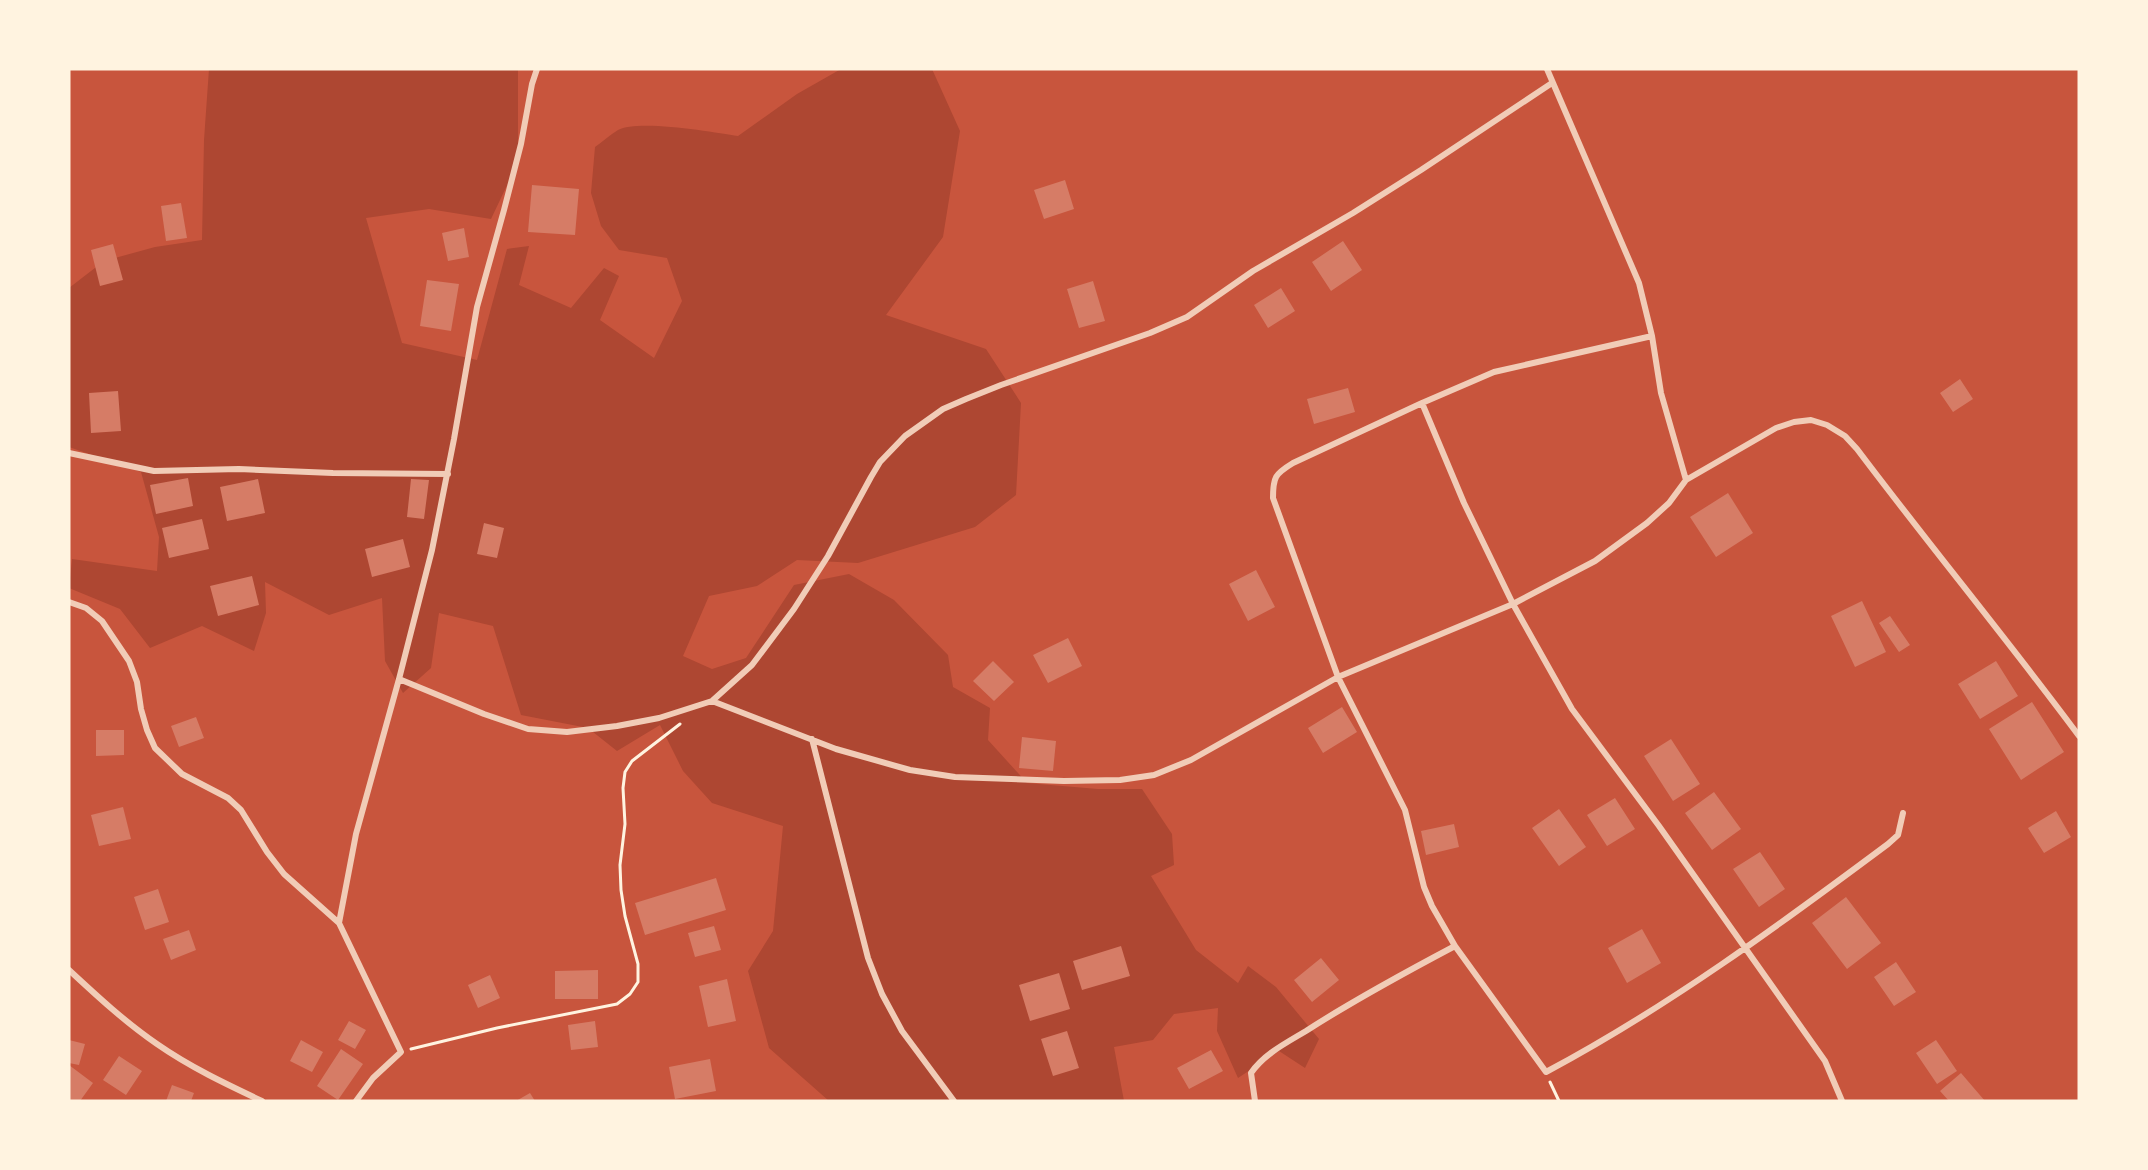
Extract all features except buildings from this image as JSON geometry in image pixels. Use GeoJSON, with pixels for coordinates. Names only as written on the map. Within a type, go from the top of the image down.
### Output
{"type":"FeatureCollection","features":[{"type":"Feature","properties":{"kind":"street"},"geometry":{"type":"LineString","coordinates":[[339,923],[356,834],[432,550],[448,474],[477,308],[504,210],[537,69]]}},
{"type":"Feature","properties":{"kind":"street"},"geometry":{"type":"LineString","coordinates":[[1547,69],[1639,283],[1652,336],[1661,393],[1686,480]]}},
{"type":"Feature","properties":{"kind":"street"},"geometry":{"type":"LineString","coordinates":[[399,679],[484,714],[528,729],[567,732],[659,718],[712,701],[753,665],[794,609],[828,556],[880,462],[905,436],[943,409],[1001,384],[1139,337],[1186,317],[1253,270],[1353,213],[1552,83]]}},
{"type":"Feature","properties":{"kind":"street"},"geometry":{"type":"LineString","coordinates":[[1652,336],[1515,365],[1473,380],[1293,463],[1279,472],[1273,483],[1274,498],[1338,677],[1402,804],[1410,825],[1424,886],[1432,906],[1455,946],[1546,1072],[1602,1042],[1746,949],[1888,844],[1898,835],[1904,813]]}},
{"type":"Feature","properties":{"kind":"street"},"geometry":{"type":"LineString","coordinates":[[1422,403],[1464,503],[1513,604],[1572,709],[1659,826],[1825,1061],[1842,1101]]}},
{"type":"Feature","properties":{"kind":"street"},"geometry":{"type":"LineString","coordinates":[[712,701],[836,749],[910,770],[955,777],[1064,781],[1120,780],[1154,775],[1191,760],[1338,677],[1513,604],[1595,561],[1624,541],[1669,503],[1686,480],[1776,428],[1794,422],[1811,420],[1827,425],[1845,436],[1857,449],[2079,736]]}},
{"type":"Feature","properties":{"kind":"street"},"geometry":{"type":"LineString","coordinates":[[69,453],[154,471],[239,469],[448,474]]}},
{"type":"Feature","properties":{"kind":"street"},"geometry":{"type":"LineString","coordinates":[[69,602],[86,608],[102,621],[129,661],[137,682],[147,730],[155,748],[182,774],[228,798],[241,810],[267,852],[284,874],[339,923],[401,1052],[373,1078],[356,1101]]}},
{"type":"Feature","properties":{"kind":"street"},"geometry":{"type":"LineString","coordinates":[[812,739],[868,958],[882,994],[902,1030],[954,1101]]}},
{"type":"Feature","properties":{"kind":"street"},"geometry":{"type":"LineString","coordinates":[[1255,1101],[1251,1073],[1257,1064],[1271,1053],[1355,999],[1455,946]]}},
{"type":"Feature","properties":{"kind":"street"},"geometry":{"type":"LineString","coordinates":[[69,970],[115,1012],[158,1045],[208,1075],[262,1101]]}},
{"type":"Feature","properties":{"kind":"path"},"geometry":{"type":"LineString","coordinates":[[401,1052],[497,1028],[617,1004],[630,994],[638,982],[638,964],[625,916],[621,890],[620,865],[625,824],[623,788],[625,772],[633,761],[682,723]]}},
{"type":"Feature","properties":{"kind":"path"},"geometry":{"type":"LineString","coordinates":[[1546,1072],[1559,1101]]}},
{"type":"Feature","properties":{"kind":"shaded area"},"geometry":{"type":"Polygon","coordinates":[[[209,69],[518,69],[518,162],[491,219],[429,209],[366,218],[402,343],[477,360],[507,249],[529,246],[519,285],[571,308],[604,268],[619,276],[600,320],[654,358],[682,301],[667,258],[619,250],[601,226],[591,193],[595,147],[618,130],[628,127],[658,126],[738,136],[797,94],[841,69],[932,69],[960,131],[943,237],[886,315],[986,349],[1021,403],[1016,495],[975,527],[858,563],[797,560],[757,586],[709,596],[683,656],[712,669],[746,658],[794,585],[849,574],[894,600],[948,655],[953,687],[990,708],[988,740],[1027,783],[1098,789],[1142,789],[1172,834],[1174,865],[1151,876],[1196,950],[1238,983],[1248,966],[1276,987],[1319,1039],[1305,1068],[1279,1051],[1238,1078],[1217,1031],[1218,1008],[1174,1014],[1153,1040],[1114,1047],[1124,1101],[829,1101],[769,1048],[748,971],[773,931],[783,826],[712,803],[683,771],[660,725],[617,751],[588,728],[521,715],[493,626],[439,613],[431,668],[403,693],[385,661],[382,598],[329,615],[265,582],[266,613],[254,651],[202,626],[150,648],[120,609],[69,588],[72,559],[157,571],[159,537],[141,472],[69,447],[69,288],[104,261],[155,247],[202,240],[204,140],[209,69]]]}}]}
